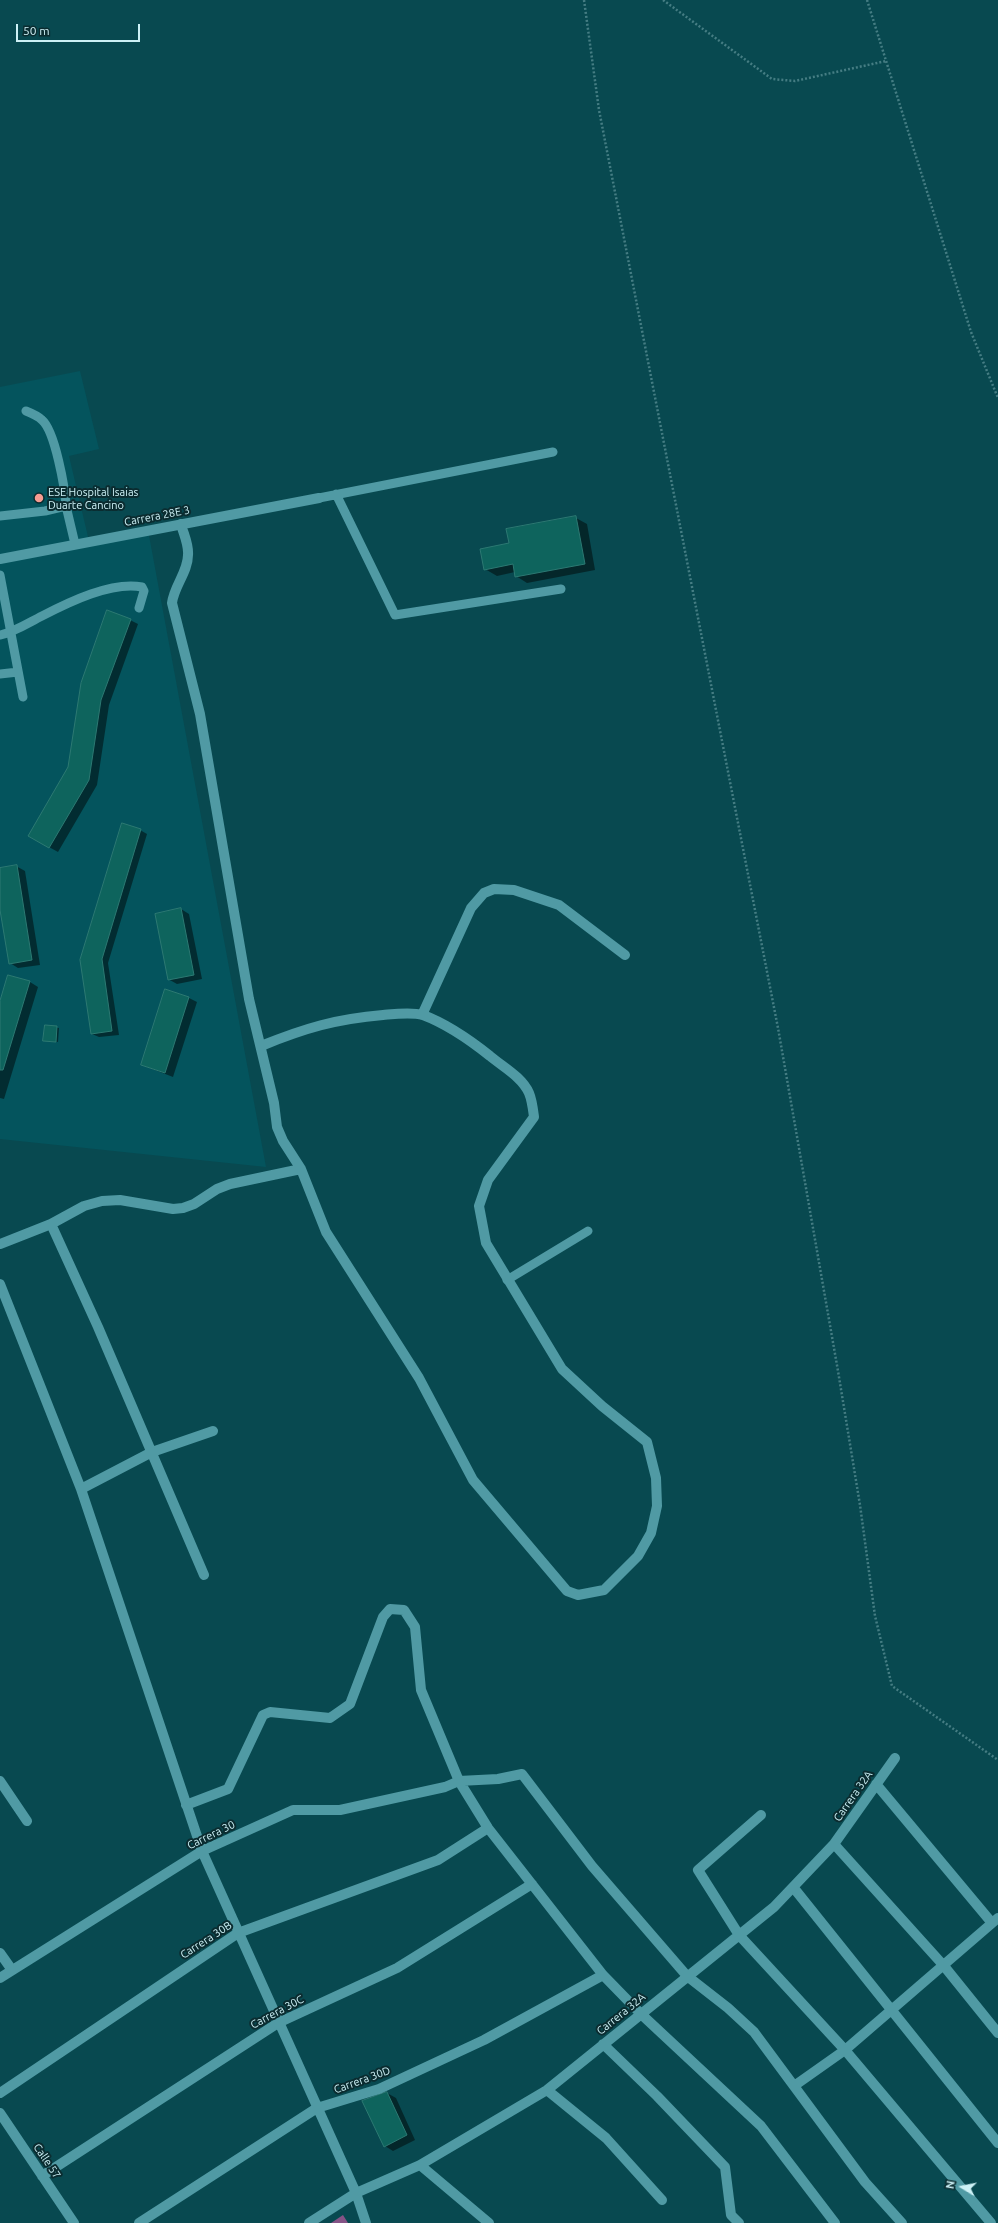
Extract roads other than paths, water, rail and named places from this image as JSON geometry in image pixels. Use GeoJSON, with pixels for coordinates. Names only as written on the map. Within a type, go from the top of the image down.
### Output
{"type":"FeatureCollection","features":[{"type":"Feature","properties":{"kind":"street","name":"Carrera 28E 3"},"geometry":{"type":"LineString","coordinates":[[0,558],[319,498]]}},
{"type":"Feature","properties":{"kind":"street"},"geometry":{"type":"LineString","coordinates":[[180,524],[188,555],[184,571],[173,593],[172,603],[200,714],[249,998],[274,1104],[277,1127],[283,1141],[301,1169],[326,1232],[419,1378],[473,1480],[567,1591],[578,1595],[604,1590],[638,1556],[651,1533],[657,1506],[656,1478],[647,1442],[602,1406],[562,1369],[486,1243],[479,1206],[488,1180],[534,1117],[529,1094],[520,1080],[463,1036],[422,1015],[391,1014],[323,1023],[300,1030],[261,1046]]}},
{"type":"Feature","properties":{"kind":"street"},"geometry":{"type":"LineString","coordinates":[[422,1015],[471,908],[484,893],[494,889],[514,890],[559,905],[625,955]]}},
{"type":"Feature","properties":{"kind":"street"},"geometry":{"type":"LineString","coordinates":[[0,1244],[51,1224],[84,1206],[102,1201],[120,1200],[173,1209],[183,1208],[194,1204],[217,1189],[230,1184],[301,1169]]}},
{"type":"Feature","properties":{"kind":"street"},"geometry":{"type":"LineString","coordinates":[[51,1224],[152,1452],[204,1575]]}},
{"type":"Feature","properties":{"kind":"street"},"geometry":{"type":"LineString","coordinates":[[0,1284],[81,1489],[202,1851],[278,2023],[356,2193],[366,2223]]}},
{"type":"Feature","properties":{"kind":"street"},"geometry":{"type":"LineString","coordinates":[[81,1489],[152,1452],[213,1431]]}},
{"type":"Feature","properties":{"kind":"street"},"geometry":{"type":"LineString","coordinates":[[186,1805],[228,1789],[263,1715],[270,1712],[330,1718],[350,1704],[383,1616],[390,1609],[404,1610],[415,1626],[421,1690],[459,1781],[488,1828],[603,1975],[640,2014],[761,2126],[835,2223]]}},
{"type":"Feature","properties":{"kind":"street","name":"Carrera 32A"},"geometry":{"type":"LineString","coordinates":[[309,2223],[356,2193],[420,2165],[547,2090],[774,1906],[834,1844],[895,1758]]}},
{"type":"Feature","properties":{"kind":"street","name":"Carrera 30"},"geometry":{"type":"LineString","coordinates":[[0,1978],[202,1851],[292,1810],[340,1810],[445,1787],[459,1781],[498,1779],[522,1774],[592,1866],[687,1976]]}},
{"type":"Feature","properties":{"kind":"street"},"geometry":{"type":"LineString","coordinates":[[0,1781],[27,1821]]}},
{"type":"Feature","properties":{"kind":"street"},"geometry":{"type":"LineString","coordinates":[[794,2086],[845,2050],[944,1966],[995,1920],[876,1784]]}},
{"type":"Feature","properties":{"kind":"street"},"geometry":{"type":"LineString","coordinates":[[761,1814],[698,1870],[739,1935],[845,2050],[991,2223]]}},
{"type":"Feature","properties":{"kind":"street","name":"Carrera 30B"},"geometry":{"type":"LineString","coordinates":[[0,2093],[238,1933],[438,1860],[488,1828]]}},
{"type":"Feature","properties":{"kind":"street"},"geometry":{"type":"LineString","coordinates":[[834,1844],[944,1966],[998,2033]]}},
{"type":"Feature","properties":{"kind":"street","name":"Carrera 30C"},"geometry":{"type":"LineString","coordinates":[[42,2176],[278,2023],[397,1968],[532,1884]]}},
{"type":"Feature","properties":{"kind":"street"},"geometry":{"type":"LineString","coordinates":[[793,1887],[998,2143]]}},
{"type":"Feature","properties":{"kind":"street"},"geometry":{"type":"LineString","coordinates":[[0,1952],[12,1970]]}},
{"type":"Feature","properties":{"kind":"street","name":"Carrera 30D"},"geometry":{"type":"LineString","coordinates":[[139,2223],[318,2108],[379,2088],[484,2040],[603,1975]]}},
{"type":"Feature","properties":{"kind":"street"},"geometry":{"type":"LineString","coordinates":[[687,1976],[728,2008],[754,2032],[865,2182],[902,2223]]}},
{"type":"Feature","properties":{"kind":"street"},"geometry":{"type":"LineString","coordinates":[[603,2044],[657,2096],[725,2167],[731,2215],[739,2223]]}},
{"type":"Feature","properties":{"kind":"street"},"geometry":{"type":"LineString","coordinates":[[547,2090],[606,2138],[662,2200]]}},
{"type":"Feature","properties":{"kind":"street","name":"Calle 57"},"geometry":{"type":"LineString","coordinates":[[0,2113],[74,2223]]}},
{"type":"Feature","properties":{"kind":"street"},"geometry":{"type":"LineString","coordinates":[[420,2165],[489,2223]]}},
{"type":"Feature","properties":{"kind":"lane"},"geometry":{"type":"LineString","coordinates":[[26,411],[43,420],[51,435],[65,491],[66,506],[75,544]]}},
{"type":"Feature","properties":{"kind":"lane"},"geometry":{"type":"LineString","coordinates":[[319,498],[553,452]]}},
{"type":"Feature","properties":{"kind":"lane"},"geometry":{"type":"LineString","coordinates":[[336,494],[395,616],[562,589]]}},
{"type":"Feature","properties":{"kind":"lane"},"geometry":{"type":"LineString","coordinates":[[0,516],[45,511],[66,506]]}},
{"type":"Feature","properties":{"kind":"lane"},"geometry":{"type":"LineString","coordinates":[[0,575],[23,697]]}},
{"type":"Feature","properties":{"kind":"lane"},"geometry":{"type":"LineString","coordinates":[[0,635],[11,633],[69,602],[106,590],[131,584],[142,587],[144,591],[139,608]]}},
{"type":"Feature","properties":{"kind":"lane"},"geometry":{"type":"LineString","coordinates":[[0,674],[18,672]]}},
{"type":"Feature","properties":{"kind":"lane"},"geometry":{"type":"LineString","coordinates":[[507,1280],[588,1231]]}},
{"type":"Feature","properties":{"kind":"place","name":"ESE Hospital Isaias Duarte Cancino"},"geometry":{"type":"Point","coordinates":[39,498]}}]}
